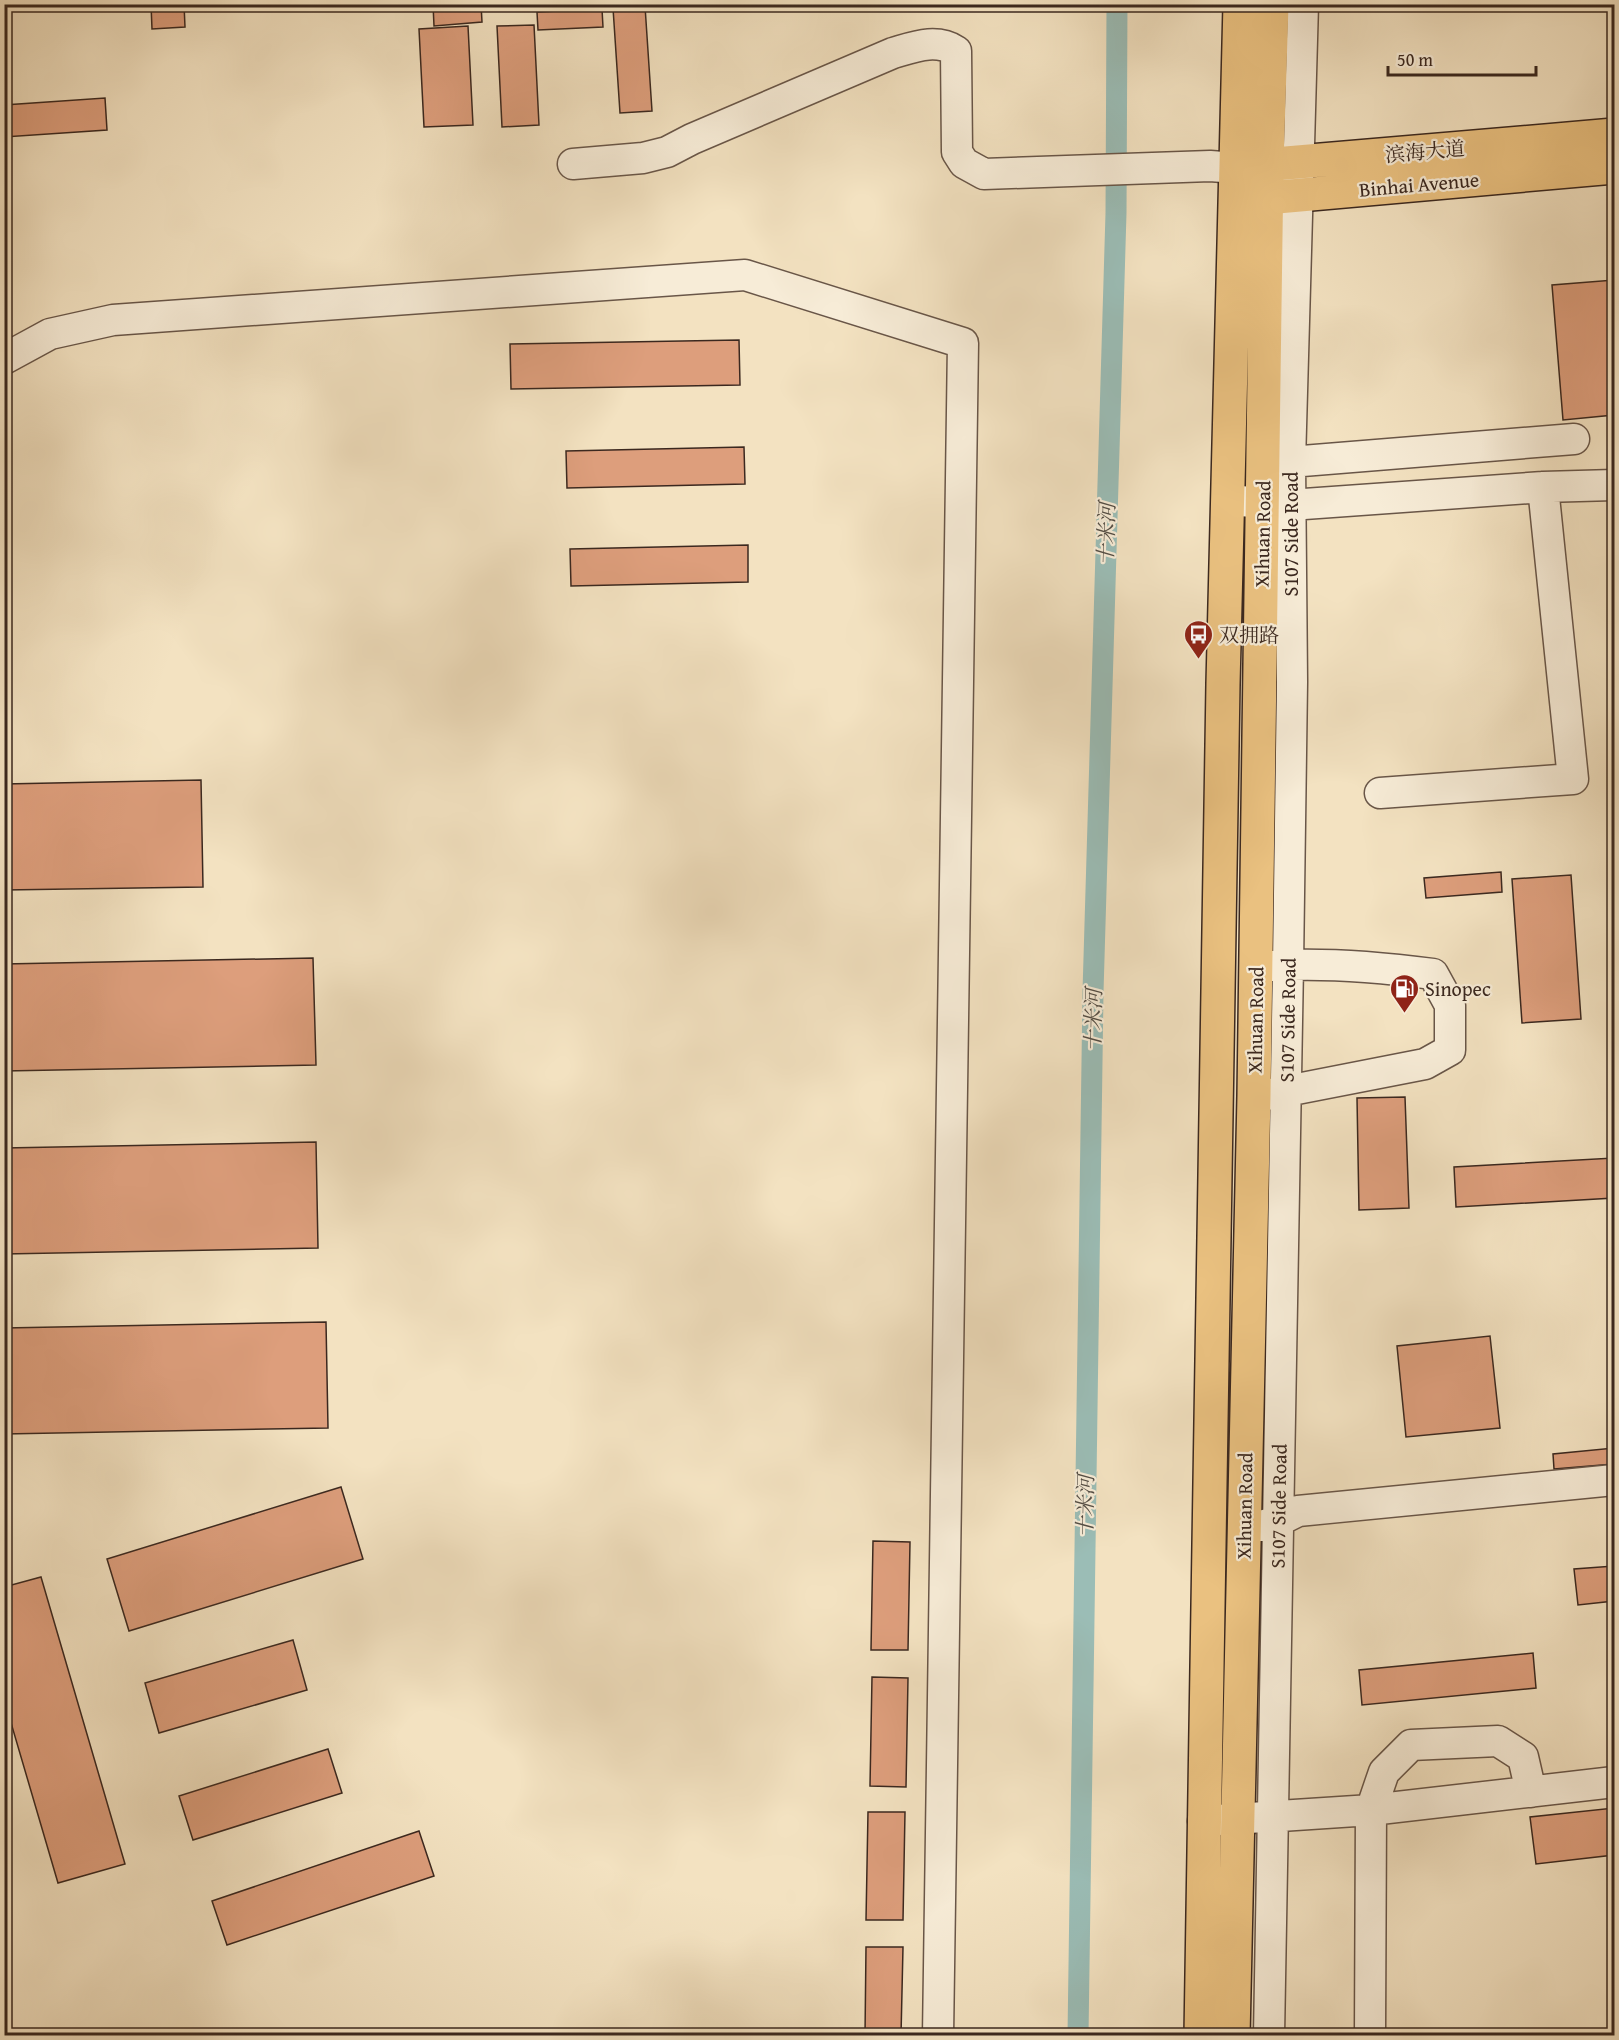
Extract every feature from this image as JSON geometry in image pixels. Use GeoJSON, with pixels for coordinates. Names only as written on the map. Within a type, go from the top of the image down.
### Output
{"type":"FeatureCollection","features":[{"type":"Feature","properties":{"kind":"main road","name":"Xihuan Road"},"geometry":{"type":"LineString","coordinates":[[1233,2036],[1244,1531],[1270,1094],[1256,968],[1276,503],[1282,196],[1267,164],[1240,4]]}},
{"type":"Feature","properties":{"kind":"main road","name":"Xihuan Road"},"geometry":{"type":"LineString","coordinates":[[1201,2036],[1227,500],[1229,461],[1267,164],[1272,4]]}},
{"type":"Feature","properties":{"kind":"main road","name":"滨海大道"},"geometry":{"type":"LineString","coordinates":[[1267,164],[1614,135]]}},
{"type":"Feature","properties":{"kind":"main road","name":"Binhai Avenue"},"geometry":{"type":"LineString","coordinates":[[1282,196],[1614,167]]}},
{"type":"Feature","properties":{"kind":"street"},"geometry":{"type":"LineString","coordinates":[[573,164],[643,158],[667,152],[692,139],[893,53],[924,45],[945,44],[956,51],[957,152],[963,163],[984,174],[1267,164],[1303,4]]}},
{"type":"Feature","properties":{"kind":"street"},"geometry":{"type":"LineString","coordinates":[[4,359],[50,334],[113,320],[746,275],[963,343],[938,2036]]}},
{"type":"Feature","properties":{"kind":"street"},"geometry":{"type":"LineString","coordinates":[[1229,461],[1277,462],[1574,439]]}},
{"type":"Feature","properties":{"kind":"street"},"geometry":{"type":"LineString","coordinates":[[1227,500],[1276,503],[1614,485]]}},
{"type":"Feature","properties":{"kind":"street"},"geometry":{"type":"LineString","coordinates":[[1380,793],[1573,778],[1543,488]]}},
{"type":"Feature","properties":{"kind":"street","name":"S107 Side Road"},"geometry":{"type":"LineString","coordinates":[[1269,2036],[1278,1521],[1270,1094],[1288,965],[1292,694],[1276,503]]}},
{"type":"Feature","properties":{"kind":"street"},"geometry":{"type":"LineString","coordinates":[[1256,968],[1288,965],[1374,967],[1433,974],[1450,1005],[1450,1050],[1425,1064],[1270,1094]]}},
{"type":"Feature","properties":{"kind":"street"},"geometry":{"type":"LineString","coordinates":[[1244,1531],[1278,1521],[1298,1511],[1614,1480]]}},
{"type":"Feature","properties":{"kind":"street"},"geometry":{"type":"LineString","coordinates":[[1370,2036],[1371,1810],[1384,1772],[1411,1745],[1498,1741],[1523,1756],[1531,1792]]}},
{"type":"Feature","properties":{"kind":"street"},"geometry":{"type":"LineString","coordinates":[[1203,1821],[1371,1810],[1614,1782]]}},
{"type":"Feature","properties":{"kind":"building"},"geometry":{"type":"Polygon","coordinates":[[[151,4],[184,4],[185,27],[152,29],[151,4]]]}},
{"type":"Feature","properties":{"kind":"building"},"geometry":{"type":"Polygon","coordinates":[[[433,4],[481,4],[482,22],[434,26],[433,4]]]}},
{"type":"Feature","properties":{"kind":"building"},"geometry":{"type":"Polygon","coordinates":[[[484,4],[558,4],[485,11],[484,4]]]}},
{"type":"Feature","properties":{"kind":"building"},"geometry":{"type":"Polygon","coordinates":[[[645,6],[652,111],[620,113],[613,8],[645,6]]]}},
{"type":"Feature","properties":{"kind":"building"},"geometry":{"type":"Polygon","coordinates":[[[602,9],[603,27],[538,30],[537,12],[602,9]]]}},
{"type":"Feature","properties":{"kind":"building"},"geometry":{"type":"Polygon","coordinates":[[[534,25],[539,125],[502,127],[497,26],[534,25]]]}},
{"type":"Feature","properties":{"kind":"building"},"geometry":{"type":"Polygon","coordinates":[[[468,26],[473,125],[424,127],[419,29],[468,26]]]}},
{"type":"Feature","properties":{"kind":"building"},"geometry":{"type":"Polygon","coordinates":[[[105,98],[107,130],[4,137],[4,105],[105,98]]]}},
{"type":"Feature","properties":{"kind":"building"},"geometry":{"type":"Polygon","coordinates":[[[1614,280],[1614,415],[1563,420],[1552,285],[1614,280]]]}},
{"type":"Feature","properties":{"kind":"building"},"geometry":{"type":"Polygon","coordinates":[[[739,340],[740,385],[511,389],[510,344],[739,340]]]}},
{"type":"Feature","properties":{"kind":"building"},"geometry":{"type":"Polygon","coordinates":[[[744,447],[745,484],[567,488],[566,451],[744,447]]]}},
{"type":"Feature","properties":{"kind":"building"},"geometry":{"type":"Polygon","coordinates":[[[748,545],[748,582],[571,586],[570,549],[748,545]]]}},
{"type":"Feature","properties":{"kind":"building"},"geometry":{"type":"Polygon","coordinates":[[[201,780],[203,887],[4,890],[4,784],[201,780]]]}},
{"type":"Feature","properties":{"kind":"building"},"geometry":{"type":"Polygon","coordinates":[[[1501,872],[1502,892],[1426,898],[1424,878],[1501,872]]]}},
{"type":"Feature","properties":{"kind":"building"},"geometry":{"type":"Polygon","coordinates":[[[1571,875],[1581,1019],[1522,1023],[1512,879],[1571,875]]]}},
{"type":"Feature","properties":{"kind":"building"},"geometry":{"type":"Polygon","coordinates":[[[313,958],[316,1065],[4,1071],[4,964],[313,958]]]}},
{"type":"Feature","properties":{"kind":"building"},"geometry":{"type":"Polygon","coordinates":[[[1405,1097],[1409,1208],[1359,1210],[1357,1098],[1405,1097]]]}},
{"type":"Feature","properties":{"kind":"building"},"geometry":{"type":"Polygon","coordinates":[[[316,1142],[318,1248],[4,1254],[4,1148],[316,1142]]]}},
{"type":"Feature","properties":{"kind":"building"},"geometry":{"type":"Polygon","coordinates":[[[1614,1158],[1614,1198],[1456,1207],[1454,1167],[1614,1158]]]}},
{"type":"Feature","properties":{"kind":"building"},"geometry":{"type":"Polygon","coordinates":[[[326,1322],[328,1428],[4,1434],[4,1328],[326,1322]]]}},
{"type":"Feature","properties":{"kind":"building"},"geometry":{"type":"Polygon","coordinates":[[[1490,1336],[1500,1428],[1406,1437],[1397,1346],[1490,1336]]]}},
{"type":"Feature","properties":{"kind":"building"},"geometry":{"type":"Polygon","coordinates":[[[1614,1448],[1614,1464],[1554,1469],[1553,1454],[1614,1448]]]}},
{"type":"Feature","properties":{"kind":"building"},"geometry":{"type":"Polygon","coordinates":[[[341,1487],[363,1559],[129,1631],[107,1559],[341,1487]]]}},
{"type":"Feature","properties":{"kind":"building"},"geometry":{"type":"Polygon","coordinates":[[[873,1541],[910,1542],[908,1650],[871,1650],[873,1541]]]}},
{"type":"Feature","properties":{"kind":"building"},"geometry":{"type":"Polygon","coordinates":[[[1614,1566],[1614,1601],[1578,1605],[1574,1569],[1614,1566]]]}},
{"type":"Feature","properties":{"kind":"building"},"geometry":{"type":"Polygon","coordinates":[[[41,1577],[125,1864],[58,1883],[4,1699],[4,1587],[41,1577]]]}},
{"type":"Feature","properties":{"kind":"building"},"geometry":{"type":"Polygon","coordinates":[[[293,1640],[307,1690],[159,1733],[145,1683],[293,1640]]]}},
{"type":"Feature","properties":{"kind":"building"},"geometry":{"type":"Polygon","coordinates":[[[1533,1653],[1536,1688],[1362,1705],[1359,1670],[1533,1653]]]}},
{"type":"Feature","properties":{"kind":"building"},"geometry":{"type":"Polygon","coordinates":[[[872,1677],[908,1678],[906,1787],[870,1786],[872,1677]]]}},
{"type":"Feature","properties":{"kind":"building"},"geometry":{"type":"Polygon","coordinates":[[[328,1749],[342,1793],[193,1840],[179,1796],[328,1749]]]}},
{"type":"Feature","properties":{"kind":"building"},"geometry":{"type":"Polygon","coordinates":[[[1614,1808],[1614,1855],[1536,1864],[1530,1817],[1614,1808]]]}},
{"type":"Feature","properties":{"kind":"building"},"geometry":{"type":"Polygon","coordinates":[[[868,1812],[905,1812],[903,1920],[866,1920],[868,1812]]]}},
{"type":"Feature","properties":{"kind":"building"},"geometry":{"type":"Polygon","coordinates":[[[419,1831],[434,1876],[227,1945],[212,1901],[419,1831]]]}},
{"type":"Feature","properties":{"kind":"building"},"geometry":{"type":"Polygon","coordinates":[[[866,1947],[903,1947],[901,2036],[865,2036],[866,1947]]]}},
{"type":"Feature","properties":{"kind":"waterway","name":"十米河"},"geometry":{"type":"LineString","coordinates":[[1078,2036],[1093,992],[1116,213],[1117,4]]}},
{"type":"Feature","properties":{"kind":"place","name":"双拥路"},"geometry":{"type":"Point","coordinates":[1198,660]}},
{"type":"Feature","properties":{"kind":"place","name":"Sinopec"},"geometry":{"type":"Point","coordinates":[1404,1014]}}]}
